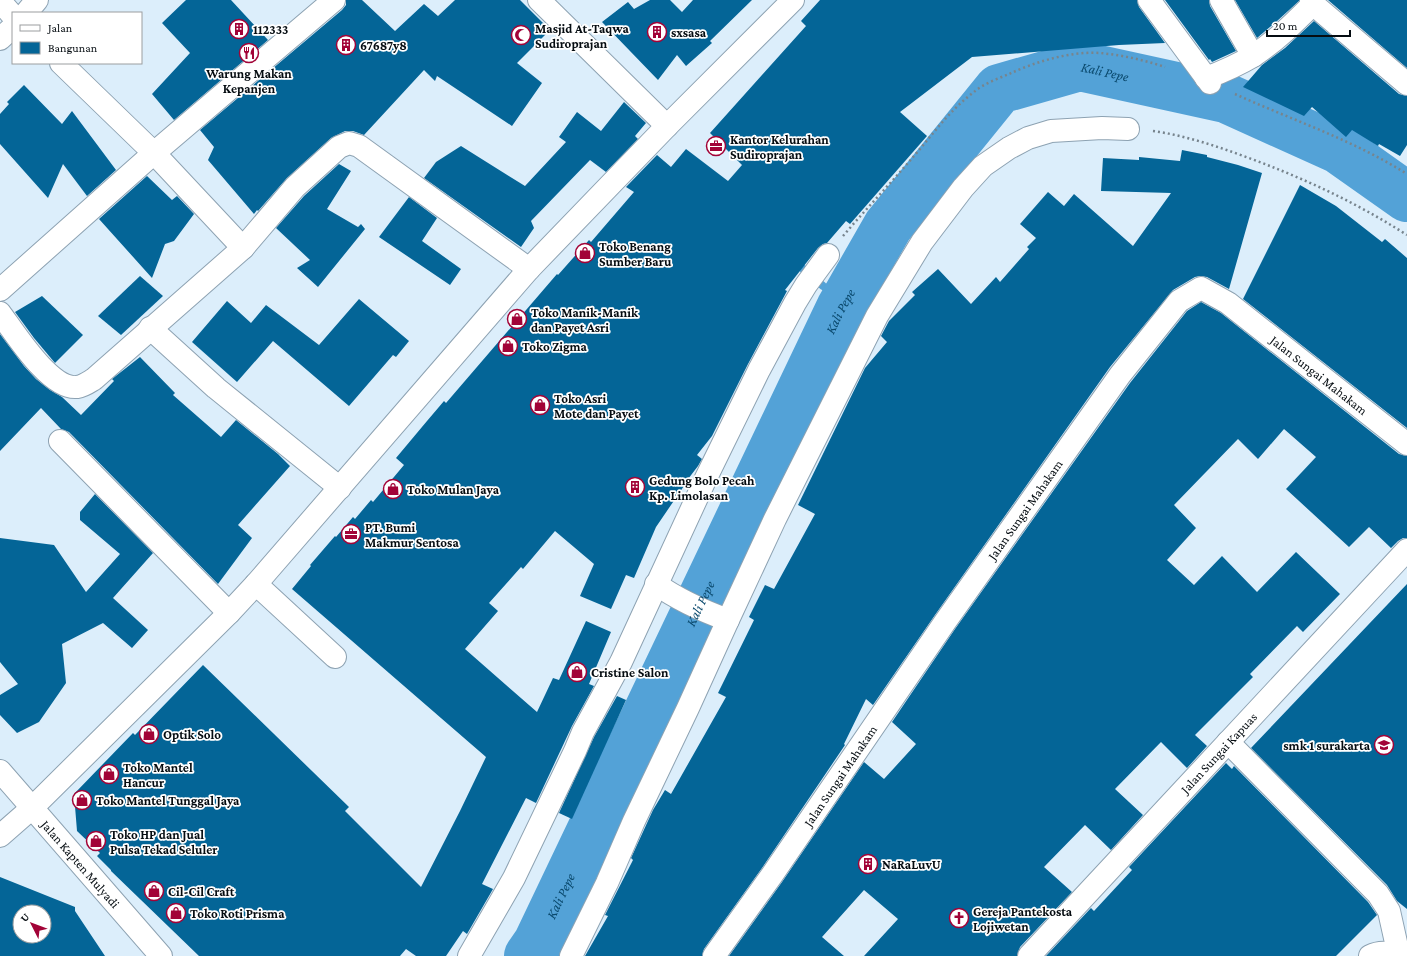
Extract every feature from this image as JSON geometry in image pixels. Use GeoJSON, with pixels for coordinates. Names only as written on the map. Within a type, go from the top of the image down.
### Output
{"type":"FeatureCollection","features":[{"type":"Feature","properties":{"kind":"street"},"geometry":{"type":"LineString","coordinates":[[27,12],[37,0]]}},
{"type":"Feature","properties":{"kind":"street"},"geometry":{"type":"LineString","coordinates":[[0,290],[154,153],[322,12],[334,0]]}},
{"type":"Feature","properties":{"kind":"street"},"geometry":{"type":"LineString","coordinates":[[539,0],[667,126]]}},
{"type":"Feature","properties":{"kind":"street"},"geometry":{"type":"LineString","coordinates":[[0,836],[32,808],[229,613],[340,488],[529,269],[667,126],[793,0]]}},
{"type":"Feature","properties":{"kind":"street"},"geometry":{"type":"LineString","coordinates":[[1149,0],[1208,80],[1253,56],[1286,31],[1312,2],[1407,84]]}},
{"type":"Feature","properties":{"kind":"street"},"geometry":{"type":"LineString","coordinates":[[1221,0],[1253,56]]}},
{"type":"Feature","properties":{"kind":"street"},"geometry":{"type":"LineString","coordinates":[[0,1],[12,15]]}},
{"type":"Feature","properties":{"kind":"street"},"geometry":{"type":"LineString","coordinates":[[0,39],[12,28]]}},
{"type":"Feature","properties":{"kind":"street"},"geometry":{"type":"LineString","coordinates":[[62,64],[154,153],[243,248]]}},
{"type":"Feature","properties":{"kind":"street"},"geometry":{"type":"LineString","coordinates":[[571,956],[607,884],[634,821],[688,708],[720,617],[775,519],[877,316],[922,242],[963,188],[984,166],[1009,148],[1028,138],[1051,131],[1102,128],[1128,129]]}},
{"type":"Feature","properties":{"kind":"street"},"geometry":{"type":"LineString","coordinates":[[0,313],[41,368],[52,378],[69,387],[78,387],[86,384],[94,379],[150,328],[243,248],[295,187],[339,147],[349,143],[359,146],[529,269]]}},
{"type":"Feature","properties":{"kind":"street"},"geometry":{"type":"LineString","coordinates":[[469,956],[514,878],[583,732],[661,588],[669,559],[706,478],[759,370],[806,285],[828,255]]}},
{"type":"Feature","properties":{"kind":"street","name":"Jalan Sungai Mahakam"},"geometry":{"type":"LineString","coordinates":[[714,956],[772,875],[982,570],[1120,375],[1179,301],[1201,288],[1228,303],[1407,444]]}},
{"type":"Feature","properties":{"kind":"street"},"geometry":{"type":"LineString","coordinates":[[150,328],[216,388],[340,488]]}},
{"type":"Feature","properties":{"kind":"street"},"geometry":{"type":"LineString","coordinates":[[60,441],[229,613]]}},
{"type":"Feature","properties":{"kind":"street","name":"Jalan Sungai Kapuas"},"geometry":{"type":"LineString","coordinates":[[1029,956],[1407,550]]}},
{"type":"Feature","properties":{"kind":"street"},"geometry":{"type":"LineString","coordinates":[[256,584],[335,657]]}},
{"type":"Feature","properties":{"kind":"street"},"geometry":{"type":"LineString","coordinates":[[661,588],[720,617]]}},
{"type":"Feature","properties":{"kind":"street"},"geometry":{"type":"LineString","coordinates":[[1228,742],[1378,894],[1389,911],[1399,956],[1389,953],[1370,956]]}},
{"type":"Feature","properties":{"kind":"street","name":"Jalan Kapten Mulyadi"},"geometry":{"type":"LineString","coordinates":[[0,771],[161,956]]}},
{"type":"Feature","properties":{"kind":"path"},"geometry":{"type":"LineString","coordinates":[[1128,129],[1170,133],[1281,169],[1324,188],[1368,211],[1407,235]]}},
{"type":"Feature","properties":{"kind":"building"},"geometry":{"type":"Polygon","coordinates":[[[186,0],[231,0],[268,40],[174,120],[152,94],[190,53],[162,23],[186,0]]]}},
{"type":"Feature","properties":{"kind":"building"},"geometry":{"type":"Polygon","coordinates":[[[346,0],[362,0],[395,31],[424,4],[438,16],[455,0],[520,0],[550,30],[517,63],[542,83],[512,126],[437,76],[435,81],[424,70],[364,135],[353,131],[345,131],[331,138],[287,178],[254,214],[208,160],[214,147],[200,130],[342,10],[346,5],[346,0]]]}},
{"type":"Feature","properties":{"kind":"building","name":"sxsasa"},"geometry":{"type":"Polygon","coordinates":[[[650,0],[670,0],[682,12],[693,0],[752,0],[710,41],[712,43],[686,66],[677,55],[658,80],[602,22],[628,2],[634,9],[650,0]]]}},
{"type":"Feature","properties":{"kind":"building"},"geometry":{"type":"Polygon","coordinates":[[[820,0],[1137,0],[1139,7],[1165,43],[1119,45],[972,57],[900,112],[927,136],[850,224],[846,221],[827,243],[818,248],[785,290],[787,291],[712,436],[697,455],[702,459],[656,527],[634,578],[626,575],[611,609],[580,596],[594,564],[555,531],[523,569],[521,567],[489,603],[498,611],[465,649],[537,712],[553,678],[559,680],[586,621],[611,632],[589,684],[594,686],[572,726],[536,803],[526,798],[482,884],[493,889],[467,934],[463,931],[446,956],[416,956],[406,949],[400,956],[199,956],[111,871],[97,856],[100,853],[77,831],[74,794],[133,733],[135,735],[203,665],[349,807],[345,811],[421,887],[486,757],[292,589],[335,536],[336,537],[353,517],[355,519],[371,500],[373,502],[404,465],[396,458],[444,401],[446,403],[557,274],[558,275],[589,240],[591,242],[634,192],[626,187],[657,155],[671,167],[686,149],[728,181],[742,165],[710,133],[806,26],[801,21],[820,0]]]}},
{"type":"Feature","properties":{"kind":"building"},"geometry":{"type":"Polygon","coordinates":[[[1165,0],[1209,0],[1210,6],[1236,51],[1212,62],[1210,59],[1209,60],[1165,0]]]}},
{"type":"Feature","properties":{"kind":"building"},"geometry":{"type":"Polygon","coordinates":[[[1235,0],[1299,0],[1299,1],[1257,38],[1235,0]]]}},
{"type":"Feature","properties":{"kind":"building"},"geometry":{"type":"Polygon","coordinates":[[[1328,0],[1407,0],[1407,68],[1328,0]]]}},
{"type":"Feature","properties":{"kind":"building"},"geometry":{"type":"Polygon","coordinates":[[[1314,21],[1399,94],[1407,96],[1407,145],[1400,156],[1379,144],[1378,146],[1352,130],[1346,137],[1312,107],[1304,116],[1243,87],[1262,65],[1285,48],[1314,21]]]}},
{"type":"Feature","properties":{"kind":"building"},"geometry":{"type":"Polygon","coordinates":[[[24,85],[62,124],[72,111],[116,170],[87,196],[63,164],[48,198],[0,144],[0,114],[9,104],[7,102],[24,85]]]}},
{"type":"Feature","properties":{"kind":"building"},"geometry":{"type":"Polygon","coordinates":[[[624,102],[646,123],[635,136],[638,139],[606,172],[590,160],[531,221],[534,228],[521,247],[424,178],[436,162],[461,146],[525,186],[566,142],[559,137],[577,112],[601,131],[624,102]]]}},
{"type":"Feature","properties":{"kind":"building"},"geometry":{"type":"Polygon","coordinates":[[[1182,150],[1207,155],[1207,157],[1262,173],[1229,289],[1207,277],[1200,276],[1195,277],[1173,290],[1110,367],[873,705],[866,699],[844,744],[845,745],[762,868],[704,949],[702,956],[585,956],[608,916],[605,915],[633,860],[631,858],[653,810],[665,790],[671,794],[726,697],[718,693],[754,620],[749,617],[765,585],[774,589],[815,514],[798,505],[865,368],[887,342],[881,336],[889,321],[915,295],[912,292],[938,269],[971,304],[996,277],[1000,282],[1029,249],[1027,247],[1036,238],[1020,224],[1048,192],[1064,206],[1074,194],[1133,246],[1171,193],[1101,191],[1103,158],[1139,160],[1139,157],[1180,161],[1182,150]]]}},
{"type":"Feature","properties":{"kind":"building"},"geometry":{"type":"Polygon","coordinates":[[[339,164],[351,171],[327,209],[358,227],[361,224],[365,229],[318,287],[297,268],[310,260],[276,228],[304,196],[339,164]]]}},
{"type":"Feature","properties":{"kind":"building"},"geometry":{"type":"Polygon","coordinates":[[[147,176],[172,200],[177,196],[194,214],[174,241],[165,244],[152,278],[99,219],[147,176]]]}},
{"type":"Feature","properties":{"kind":"building"},"geometry":{"type":"Polygon","coordinates":[[[1300,185],[1336,206],[1382,242],[1385,239],[1407,258],[1407,428],[1243,299],[1300,185]]]}},
{"type":"Feature","properties":{"kind":"building"},"geometry":{"type":"Polygon","coordinates":[[[409,197],[437,218],[422,241],[461,269],[450,285],[379,237],[409,197]]]}},
{"type":"Feature","properties":{"kind":"building"},"geometry":{"type":"Polygon","coordinates":[[[140,276],[163,296],[121,335],[98,316],[140,276]]]}},
{"type":"Feature","properties":{"kind":"building"},"geometry":{"type":"Polygon","coordinates":[[[42,296],[83,335],[55,363],[15,312],[42,296]]]}},
{"type":"Feature","properties":{"kind":"building"},"geometry":{"type":"Polygon","coordinates":[[[359,299],[409,341],[396,357],[393,355],[349,406],[273,341],[237,382],[192,342],[227,301],[251,323],[266,305],[319,345],[359,299]]]}},
{"type":"Feature","properties":{"kind":"building"},"geometry":{"type":"Polygon","coordinates":[[[1201,302],[1221,313],[1399,454],[1407,456],[1407,538],[1403,538],[1398,541],[1391,548],[1369,527],[1349,547],[1286,489],[1316,457],[1284,429],[1258,459],[1238,439],[1174,505],[1196,528],[1167,560],[1194,585],[1222,556],[1257,592],[1296,552],[1340,594],[1303,632],[1297,626],[1250,674],[1253,677],[1195,735],[1207,746],[1187,768],[1161,742],[1115,789],[1143,815],[1111,850],[1085,825],[1044,867],[1072,892],[1020,947],[1017,956],[864,956],[898,919],[864,890],[822,937],[844,956],[729,956],[782,882],[864,762],[884,779],[916,744],[892,722],[955,629],[1130,383],[1187,311],[1201,302]]]}},
{"type":"Feature","properties":{"kind":"building"},"geometry":{"type":"Polygon","coordinates":[[[0,334],[24,366],[36,379],[62,397],[81,415],[114,381],[112,379],[140,357],[175,393],[173,395],[221,437],[236,420],[278,454],[290,466],[238,525],[252,538],[218,584],[69,432],[61,429],[41,408],[0,451],[0,334]]]}},
{"type":"Feature","properties":{"kind":"building"},"geometry":{"type":"Polygon","coordinates":[[[95,494],[153,553],[113,598],[148,630],[132,648],[103,623],[62,644],[66,683],[39,722],[17,733],[0,715],[0,695],[18,684],[0,662],[0,538],[54,545],[86,592],[120,554],[80,520],[80,512],[95,494]]]}},
{"type":"Feature","properties":{"kind":"building"},"geometry":{"type":"Polygon","coordinates":[[[1407,584],[1407,909],[1397,901],[1387,885],[1251,748],[1407,584]]]}},
{"type":"Feature","properties":{"kind":"building"},"geometry":{"type":"Polygon","coordinates":[[[617,696],[626,700],[572,819],[559,813],[594,737],[617,696]]]}},
{"type":"Feature","properties":{"kind":"building"},"geometry":{"type":"Polygon","coordinates":[[[1226,763],[1232,769],[1234,766],[1368,902],[1377,915],[1336,956],[1046,956],[1091,908],[1094,911],[1132,870],[1129,867],[1226,763]]]}},
{"type":"Feature","properties":{"kind":"building"},"geometry":{"type":"Polygon","coordinates":[[[0,877],[75,907],[75,911],[105,956],[0,956],[0,877]]]}},
{"type":"Feature","properties":{"kind":"waterway","name":"Kali Pepe"},"geometry":{"type":"LineString","coordinates":[[529,956],[538,943],[841,308],[888,226],[999,89],[1080,66],[1226,98],[1339,149],[1407,197]]}},
{"type":"Feature","properties":{"kind":"waterway"},"geometry":{"type":"LineString","coordinates":[[795,262],[823,286],[845,300]]}},
{"type":"Feature","properties":{"kind":"place","name":"112333"},"geometry":{"type":"Point","coordinates":[239,29]}},
{"type":"Feature","properties":{"kind":"place","name":"sxsasa"},"geometry":{"type":"Point","coordinates":[657,32]}},
{"type":"Feature","properties":{"kind":"place","name":"Masjid At-Taqwa Sudiroprajan"},"geometry":{"type":"Point","coordinates":[521,35]}},
{"type":"Feature","properties":{"kind":"place","name":"67687y8"},"geometry":{"type":"Point","coordinates":[346,45]}},
{"type":"Feature","properties":{"kind":"place","name":"Warung Makan Kepanjen"},"geometry":{"type":"Point","coordinates":[249,53]}},
{"type":"Feature","properties":{"kind":"place","name":"Kantor Kelurahan Sudiroprajan"},"geometry":{"type":"Point","coordinates":[716,146]}},
{"type":"Feature","properties":{"kind":"place","name":"Toko Benang Sumber Baru"},"geometry":{"type":"Point","coordinates":[585,253]}},
{"type":"Feature","properties":{"kind":"place","name":"Toko Manik-Manik dan Payet Asri"},"geometry":{"type":"Point","coordinates":[517,319]}},
{"type":"Feature","properties":{"kind":"place","name":"Toko Zigma"},"geometry":{"type":"Point","coordinates":[508,346]}},
{"type":"Feature","properties":{"kind":"place","name":"Toko Asri Mote dan Payet"},"geometry":{"type":"Point","coordinates":[540,405]}},
{"type":"Feature","properties":{"kind":"place","name":"Gedung Bolo Pecah Kp. Limolasan"},"geometry":{"type":"Point","coordinates":[635,487]}},
{"type":"Feature","properties":{"kind":"place","name":"Toko Mulan Jaya"},"geometry":{"type":"Point","coordinates":[393,489]}},
{"type":"Feature","properties":{"kind":"place","name":"PT. Bumi Makmur Sentosa"},"geometry":{"type":"Point","coordinates":[351,534]}},
{"type":"Feature","properties":{"kind":"place","name":"Cristine Salon"},"geometry":{"type":"Point","coordinates":[577,672]}},
{"type":"Feature","properties":{"kind":"place","name":"Optik Solo"},"geometry":{"type":"Point","coordinates":[149,734]}},
{"type":"Feature","properties":{"kind":"place","name":"smk 1 surakarta"},"geometry":{"type":"Point","coordinates":[1384,745]}},
{"type":"Feature","properties":{"kind":"place","name":"Toko Mantel Hancur"},"geometry":{"type":"Point","coordinates":[109,774]}},
{"type":"Feature","properties":{"kind":"place","name":"Toko Mantel Tunggal Jaya"},"geometry":{"type":"Point","coordinates":[82,800]}},
{"type":"Feature","properties":{"kind":"place","name":"Toko HP dan Jual Pulsa Tekad Seluler"},"geometry":{"type":"Point","coordinates":[96,841]}},
{"type":"Feature","properties":{"kind":"place","name":"NaRaLuvU"},"geometry":{"type":"Point","coordinates":[868,864]}},
{"type":"Feature","properties":{"kind":"place","name":"Cil-Cil Craft"},"geometry":{"type":"Point","coordinates":[154,891]}},
{"type":"Feature","properties":{"kind":"place","name":"Toko Roti Prisma"},"geometry":{"type":"Point","coordinates":[176,913]}},
{"type":"Feature","properties":{"kind":"place","name":"Gereja Pantekosta Lojiwetan"},"geometry":{"type":"Point","coordinates":[959,918]}}]}
